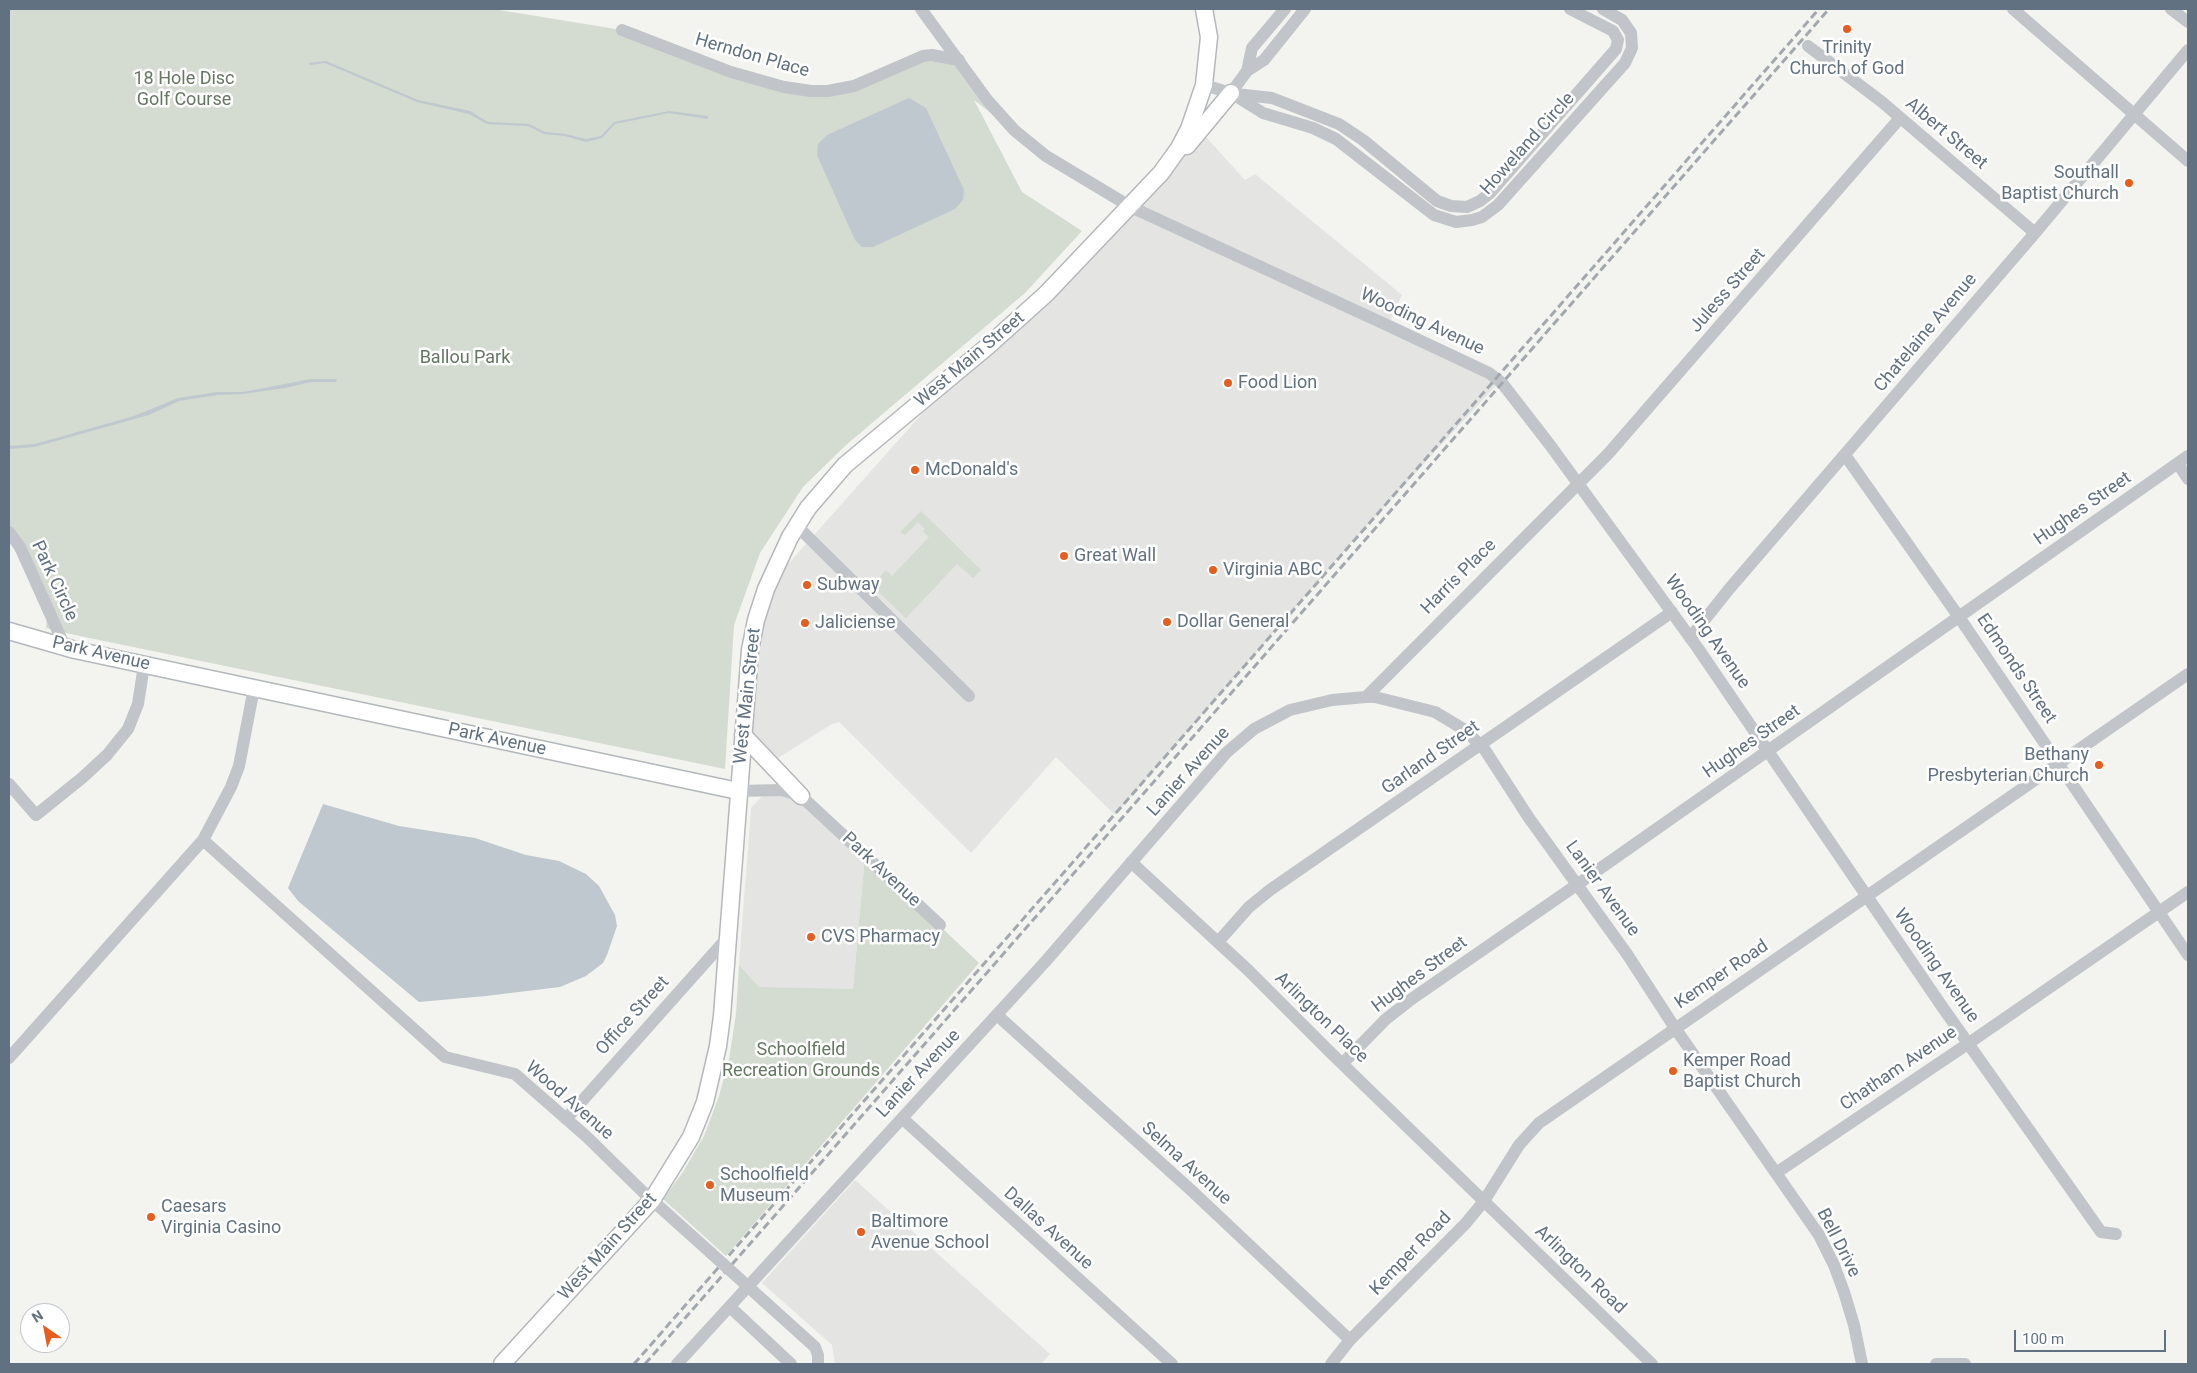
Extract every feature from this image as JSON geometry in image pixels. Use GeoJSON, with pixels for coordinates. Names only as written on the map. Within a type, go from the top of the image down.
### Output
{"type":"FeatureCollection","features":[{"type":"Feature","properties":{"kind":"main road","name":"West Main Street"},"geometry":{"type":"LineString","coordinates":[[502,1364],[652,1200],[691,1137],[705,1102],[720,1036],[750,650],[756,620],[777,562],[797,526],[826,486],[845,464],[1019,319],[1046,294],[1161,173],[1179,148],[1189,129],[1204,84],[1208,37],[1204,9]]}},
{"type":"Feature","properties":{"kind":"main road"},"geometry":{"type":"LineString","coordinates":[[1161,173],[1197,135],[1231,94]]}},
{"type":"Feature","properties":{"kind":"main road","name":"Park Avenue"},"geometry":{"type":"LineString","coordinates":[[9,631],[65,647],[144,665],[738,791]]}},
{"type":"Feature","properties":{"kind":"main road"},"geometry":{"type":"LineString","coordinates":[[744,735],[801,796]]}},
{"type":"Feature","properties":{"kind":"street","name":"Wooding Avenue"},"geometry":{"type":"LineString","coordinates":[[921,9],[988,101],[1029,144],[1130,207],[1489,373],[1510,391],[1672,612],[2101,1232],[2116,1234]]}},
{"type":"Feature","properties":{"kind":"street"},"geometry":{"type":"LineString","coordinates":[[1247,71],[1252,48],[1285,9]]}},
{"type":"Feature","properties":{"kind":"street"},"geometry":{"type":"LineString","coordinates":[[1231,94],[1247,71],[1264,60],[1306,9]]}},
{"type":"Feature","properties":{"kind":"street","name":"Howeland Circle"},"geometry":{"type":"LineString","coordinates":[[1231,94],[1272,98],[1331,120],[1349,130],[1437,201],[1451,206],[1467,207],[1480,202],[1493,190],[1616,49],[1618,40],[1610,29],[1589,13],[1570,9]]}},
{"type":"Feature","properties":{"kind":"street","name":"Howeland Circle"},"geometry":{"type":"LineString","coordinates":[[1204,84],[1231,94],[1263,113],[1336,139],[1421,206],[1441,218],[1463,222],[1482,217],[1503,199],[1625,63],[1632,48],[1631,33],[1622,20],[1604,9]]}},
{"type":"Feature","properties":{"kind":"street"},"geometry":{"type":"LineString","coordinates":[[2013,9],[2188,161]]}},
{"type":"Feature","properties":{"kind":"street"},"geometry":{"type":"LineString","coordinates":[[2171,9],[2188,22]]}},
{"type":"Feature","properties":{"kind":"street","name":"Herndon Place"},"geometry":{"type":"LineString","coordinates":[[622,30],[731,72],[811,92],[854,86],[923,56],[932,55],[959,60]]}},
{"type":"Feature","properties":{"kind":"street","name":"Albert Street"},"geometry":{"type":"LineString","coordinates":[[1808,46],[1900,118],[2035,233]]}},
{"type":"Feature","properties":{"kind":"street","name":"Chatelaine Avenue"},"geometry":{"type":"LineString","coordinates":[[1690,638],[1730,588],[2035,233],[2188,50]]}},
{"type":"Feature","properties":{"kind":"street"},"geometry":{"type":"LineString","coordinates":[[1597,70],[1609,81]]}},
{"type":"Feature","properties":{"kind":"street","name":"Juless Street"},"geometry":{"type":"LineString","coordinates":[[1579,484],[1761,280],[1900,118]]}},
{"type":"Feature","properties":{"kind":"street"},"geometry":{"type":"LineString","coordinates":[[1323,133],[1331,120]]}},
{"type":"Feature","properties":{"kind":"street"},"geometry":{"type":"LineString","coordinates":[[1373,168],[1382,156]]}},
{"type":"Feature","properties":{"kind":"street"},"geometry":{"type":"LineString","coordinates":[[1493,190],[1503,199]]}},
{"type":"Feature","properties":{"kind":"street"},"geometry":{"type":"LineString","coordinates":[[1421,206],[1430,196]]}},
{"type":"Feature","properties":{"kind":"street","name":"Edmonds Street"},"geometry":{"type":"LineString","coordinates":[[1845,455],[1959,617],[2188,955]]}},
{"type":"Feature","properties":{"kind":"street"},"geometry":{"type":"LineString","coordinates":[[2183,460],[2188,479]]}},
{"type":"Feature","properties":{"kind":"street","name":"Hughes Street"},"geometry":{"type":"LineString","coordinates":[[1342,1064],[1386,1019],[1413,998],[1768,752],[2183,460]]}},
{"type":"Feature","properties":{"kind":"street","name":"Harris Place"},"geometry":{"type":"LineString","coordinates":[[1366,697],[1496,564],[1579,484]]}},
{"type":"Feature","properties":{"kind":"street"},"geometry":{"type":"LineString","coordinates":[[797,526],[969,696]]}},
{"type":"Feature","properties":{"kind":"street","name":"Park Circle"},"geometry":{"type":"LineString","coordinates":[[9,532],[20,548],[65,647]]}},
{"type":"Feature","properties":{"kind":"street","name":"Garland Street"},"geometry":{"type":"LineString","coordinates":[[1218,942],[1249,908],[1270,890],[1672,612]]}},
{"type":"Feature","properties":{"kind":"street"},"geometry":{"type":"LineString","coordinates":[[9,784],[36,815],[82,778],[119,742],[128,728],[138,704],[144,665]]}},
{"type":"Feature","properties":{"kind":"street","name":"Kemper Road"},"geometry":{"type":"LineString","coordinates":[[1331,1364],[1350,1340],[1466,1223],[1484,1201],[1520,1145],[1539,1123],[2188,674]]}},
{"type":"Feature","properties":{"kind":"street"},"geometry":{"type":"LineString","coordinates":[[9,1058],[203,840],[231,787],[239,766],[254,688]]}},
{"type":"Feature","properties":{"kind":"street","name":"Lanier Avenue"},"geometry":{"type":"LineString","coordinates":[[677,1364],[997,1015],[1226,753],[1254,729],[1284,712],[1308,704],[1375,697],[1436,712],[1466,730],[1480,744],[1529,818],[1627,954],[1675,1028],[1776,1173]]}},
{"type":"Feature","properties":{"kind":"street","name":"Park Avenue"},"geometry":{"type":"LineString","coordinates":[[738,791],[782,790],[801,796],[940,926]]}},
{"type":"Feature","properties":{"kind":"street","name":"Wood Avenue"},"geometry":{"type":"LineString","coordinates":[[203,840],[446,1057],[515,1074],[815,1348],[818,1354],[818,1364]]}},
{"type":"Feature","properties":{"kind":"street","name":"Arlington Place"},"geometry":{"type":"LineString","coordinates":[[1131,862],[1218,942],[1484,1201]]}},
{"type":"Feature","properties":{"kind":"street","name":"Chatham Avenue"},"geometry":{"type":"LineString","coordinates":[[1776,1173],[2188,892]]}},
{"type":"Feature","properties":{"kind":"street","name":"Office Street"},"geometry":{"type":"LineString","coordinates":[[566,1119],[728,937]]}},
{"type":"Feature","properties":{"kind":"street","name":"Selma Avenue"},"geometry":{"type":"LineString","coordinates":[[997,1015],[1192,1192],[1350,1340]]}},
{"type":"Feature","properties":{"kind":"street","name":"Dallas Avenue"},"geometry":{"type":"LineString","coordinates":[[902,1118],[1172,1364]]}},
{"type":"Feature","properties":{"kind":"street","name":"Bell Drive"},"geometry":{"type":"LineString","coordinates":[[1776,1173],[1819,1235],[1834,1265],[1854,1325],[1862,1364]]}},
{"type":"Feature","properties":{"kind":"street","name":"Arlington Road"},"geometry":{"type":"LineString","coordinates":[[1484,1201],[1652,1364]]}},
{"type":"Feature","properties":{"kind":"street"},"geometry":{"type":"LineString","coordinates":[[730,1307],[791,1364]]}},
{"type":"Feature","properties":{"kind":"street"},"geometry":{"type":"LineString","coordinates":[[1936,1364],[1965,1364]]}},
{"type":"Feature","properties":{"kind":"shaded area"},"geometry":{"type":"Polygon","coordinates":[[[326,61],[418,100],[470,111],[488,122],[529,124],[545,132],[586,139],[601,136],[614,122],[669,111],[708,116],[708,119],[669,113],[615,124],[602,138],[586,142],[565,136],[544,134],[528,126],[487,124],[469,114],[417,102],[325,63],[310,65],[309,63],[326,61]]]}},
{"type":"Feature","properties":{"kind":"shaded area"},"geometry":{"type":"Polygon","coordinates":[[[909,98],[926,108],[964,190],[963,200],[955,209],[873,247],[862,247],[855,240],[817,155],[818,144],[827,135],[909,98]]]}},
{"type":"Feature","properties":{"kind":"shaded area"},"geometry":{"type":"Polygon","coordinates":[[[1197,135],[1206,137],[1245,180],[1255,174],[1402,295],[1389,325],[1500,381],[1360,533],[1115,815],[1056,757],[971,853],[839,722],[832,724],[778,758],[744,726],[766,589],[967,363],[1197,135]]]}},
{"type":"Feature","properties":{"kind":"shaded area"},"geometry":{"type":"Polygon","coordinates":[[[311,379],[337,379],[336,382],[311,382],[285,388],[179,401],[149,415],[34,447],[9,449],[9,446],[35,444],[134,416],[178,398],[217,392],[243,392],[311,379]]]}},
{"type":"Feature","properties":{"kind":"shaded area"},"geometry":{"type":"Polygon","coordinates":[[[767,791],[790,791],[865,855],[853,990],[759,987],[739,965],[751,808],[767,791]]]}},
{"type":"Feature","properties":{"kind":"shaded area"},"geometry":{"type":"Polygon","coordinates":[[[323,804],[399,826],[475,838],[526,855],[559,861],[586,874],[599,886],[615,915],[617,926],[603,963],[586,976],[560,987],[419,1002],[298,901],[288,888],[323,804]]]}},
{"type":"Feature","properties":{"kind":"shaded area","name":"Baltimore Avenue School"},"geometry":{"type":"Polygon","coordinates":[[[855,1180],[1050,1354],[1041,1364],[835,1364],[832,1345],[762,1283],[855,1180]]]}},
{"type":"Feature","properties":{"kind":"green space","name":"Ballou Park"},"geometry":{"type":"Polygon","coordinates":[[[9,9],[493,9],[622,30],[731,72],[837,90],[910,62],[959,60],[1046,156],[974,100],[1022,192],[1082,231],[1025,293],[845,446],[803,487],[760,553],[734,625],[725,769],[75,635],[46,628],[47,616],[9,538],[9,9]]]}},
{"type":"Feature","properties":{"kind":"green space"},"geometry":{"type":"Polygon","coordinates":[[[921,511],[981,570],[973,578],[957,564],[906,618],[872,586],[886,570],[892,576],[929,537],[923,531],[925,529],[918,522],[905,535],[900,532],[921,511]]]}},
{"type":"Feature","properties":{"kind":"green space","name":"Schoolfield Recreation Grounds"},"geometry":{"type":"Polygon","coordinates":[[[865,855],[979,963],[726,1256],[663,1199],[683,1172],[704,1136],[719,1096],[729,1059],[736,1014],[739,965],[759,987],[853,989],[865,855]]]}},
{"type":"Feature","properties":{"kind":"railway"},"geometry":{"type":"LineString","coordinates":[[634,1364],[1819,9]]}},
{"type":"Feature","properties":{"kind":"railway"},"geometry":{"type":"LineString","coordinates":[[645,1364],[1829,9]]}},
{"type":"Feature","properties":{"kind":"place","name":"Trinity Church of God"},"geometry":{"type":"Point","coordinates":[1847,29]}},
{"type":"Feature","properties":{"kind":"place","name":"Southall Baptist Church"},"geometry":{"type":"Point","coordinates":[2129,183]}},
{"type":"Feature","properties":{"kind":"place","name":"Food Lion"},"geometry":{"type":"Point","coordinates":[1228,383]}},
{"type":"Feature","properties":{"kind":"place","name":"McDonald's"},"geometry":{"type":"Point","coordinates":[915,470]}},
{"type":"Feature","properties":{"kind":"place","name":"Great Wall"},"geometry":{"type":"Point","coordinates":[1064,556]}},
{"type":"Feature","properties":{"kind":"place","name":"Virginia ABC"},"geometry":{"type":"Point","coordinates":[1213,570]}},
{"type":"Feature","properties":{"kind":"place","name":"Subway"},"geometry":{"type":"Point","coordinates":[807,585]}},
{"type":"Feature","properties":{"kind":"place","name":"Dollar General"},"geometry":{"type":"Point","coordinates":[1167,622]}},
{"type":"Feature","properties":{"kind":"place","name":"Jaliciense"},"geometry":{"type":"Point","coordinates":[805,623]}},
{"type":"Feature","properties":{"kind":"place","name":"Bethany Presbyterian Church"},"geometry":{"type":"Point","coordinates":[2099,765]}},
{"type":"Feature","properties":{"kind":"place","name":"CVS Pharmacy"},"geometry":{"type":"Point","coordinates":[811,937]}},
{"type":"Feature","properties":{"kind":"place","name":"Kemper Road Baptist Church"},"geometry":{"type":"Point","coordinates":[1673,1071]}},
{"type":"Feature","properties":{"kind":"place","name":"Schoolfield Museum"},"geometry":{"type":"Point","coordinates":[710,1185]}},
{"type":"Feature","properties":{"kind":"place","name":"Caesars Virginia Casino"},"geometry":{"type":"Point","coordinates":[151,1217]}},
{"type":"Feature","properties":{"kind":"place","name":"Baltimore Avenue School"},"geometry":{"type":"Point","coordinates":[861,1232]}},
{"type":"Feature","properties":{"kind":"park label","name":"18 Hole Disc Golf Course"},"geometry":{"type":"Point","coordinates":[184,89]}}]}
